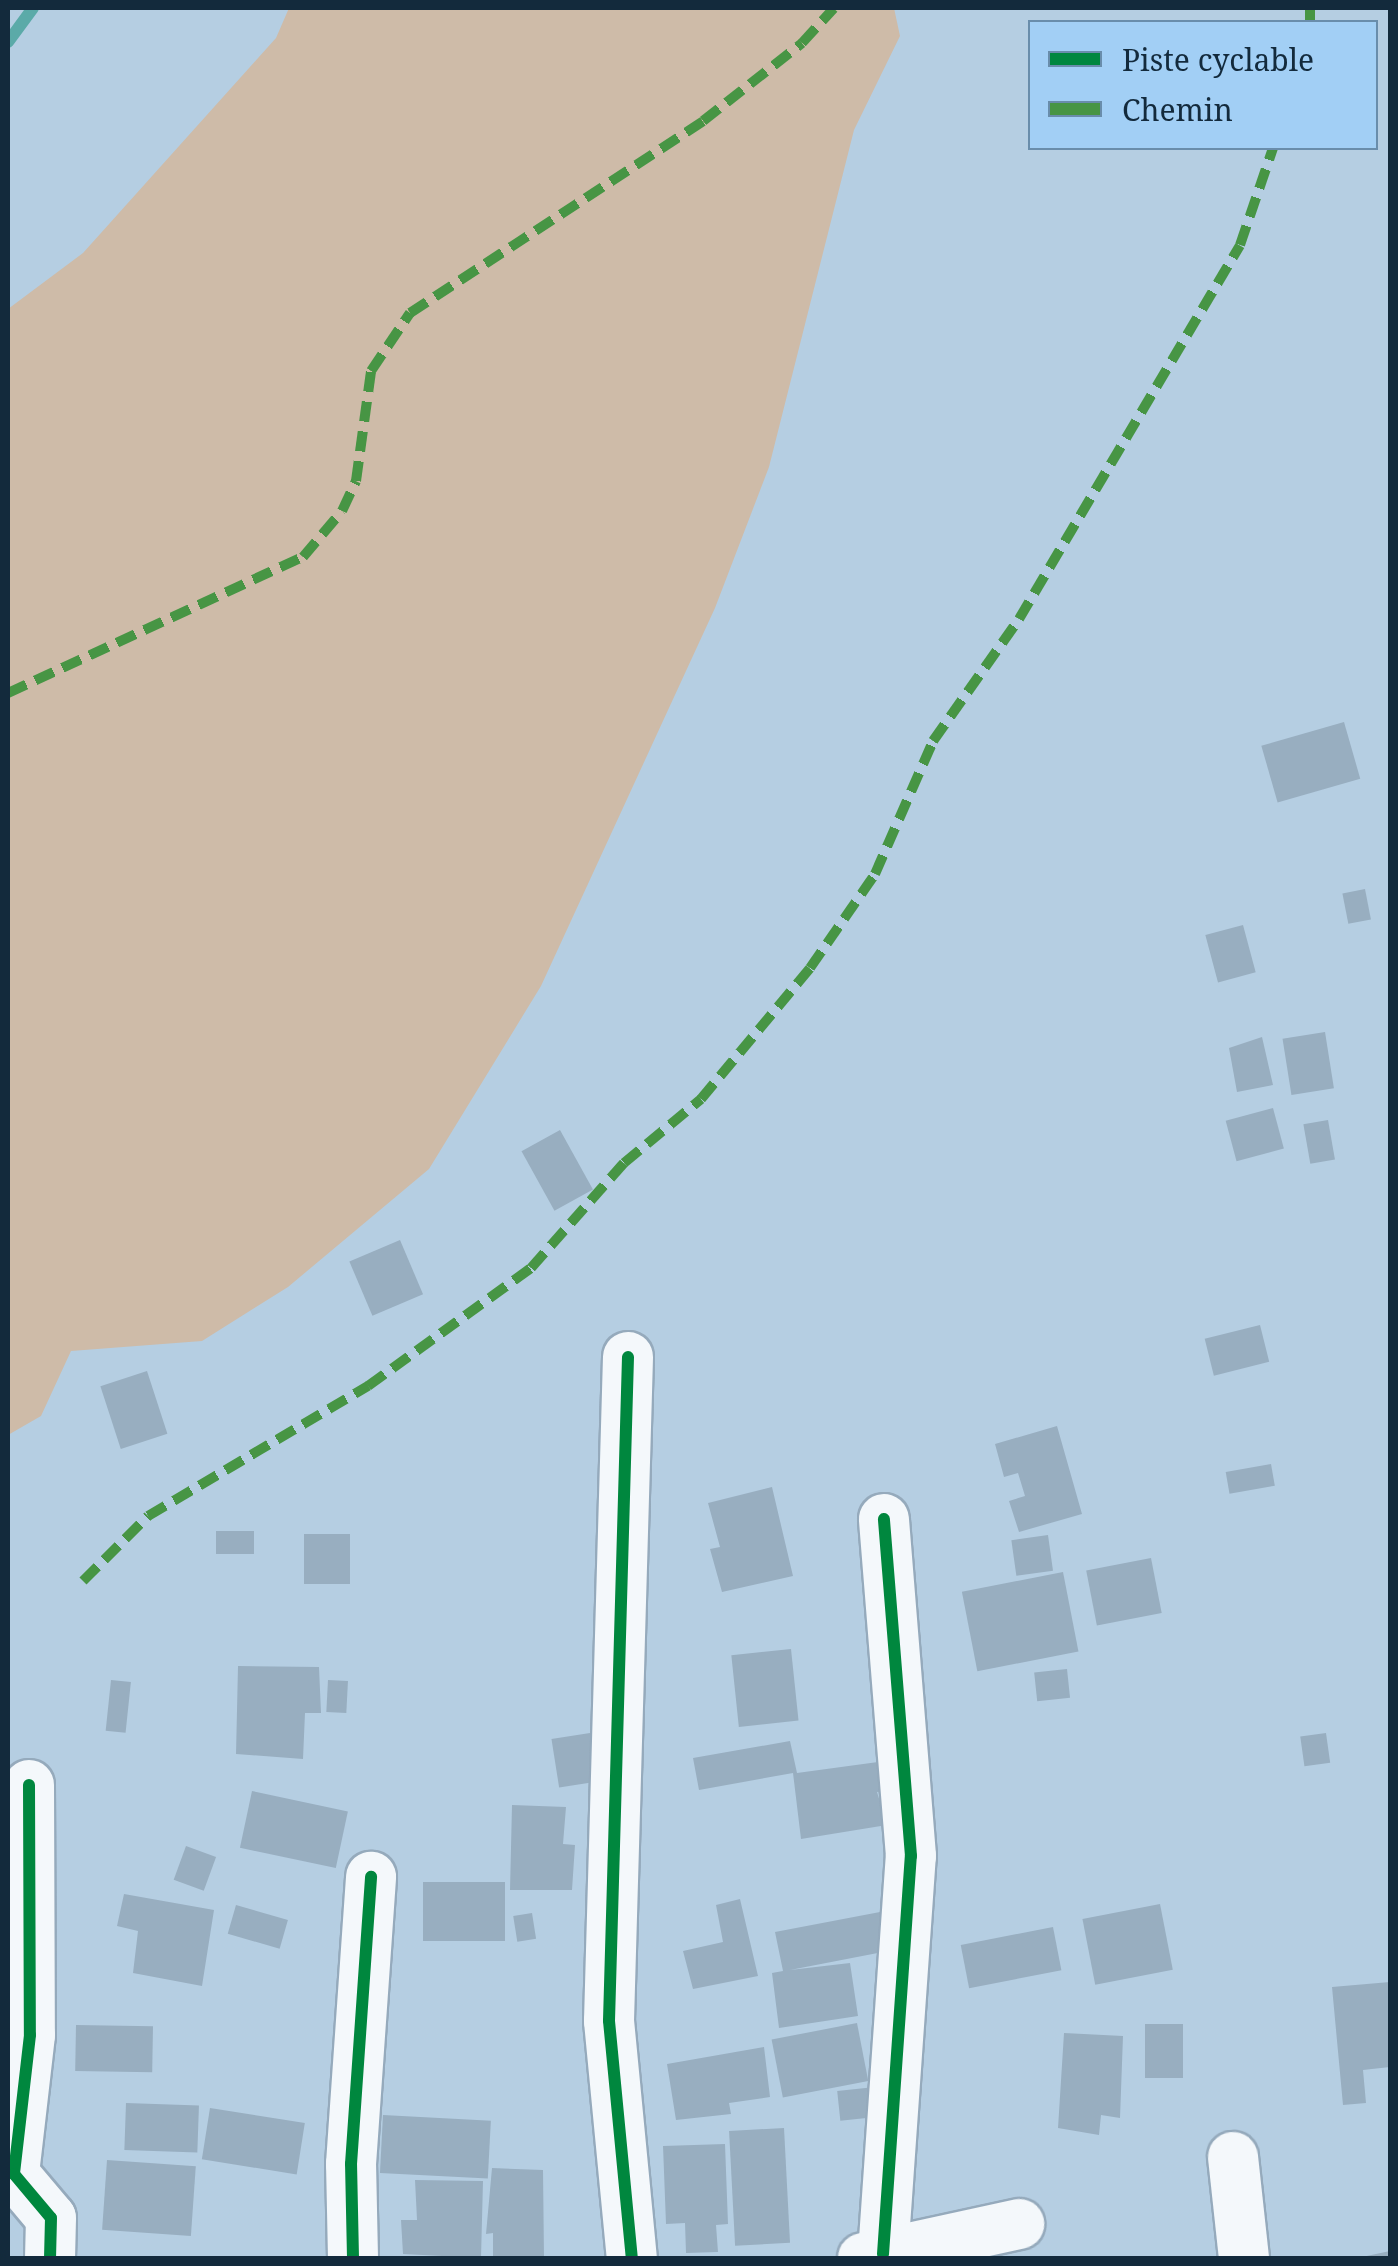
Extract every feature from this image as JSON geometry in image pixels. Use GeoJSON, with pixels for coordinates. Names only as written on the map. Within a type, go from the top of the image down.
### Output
{"type":"FeatureCollection","features":[{"type":"Feature","properties":{"kind":"street"},"geometry":{"type":"LineString","coordinates":[[628,1357],[609,2021],[632,2258]]}},
{"type":"Feature","properties":{"kind":"street"},"geometry":{"type":"LineString","coordinates":[[884,1519],[911,1856],[873,2256],[1019,2224]]}},
{"type":"Feature","properties":{"kind":"street"},"geometry":{"type":"LineString","coordinates":[[30,1785],[30,2035],[14,2174],[51,2218],[50,2258]]}},
{"type":"Feature","properties":{"kind":"street"},"geometry":{"type":"LineString","coordinates":[[352,2258],[351,2164],[371,1877]]}},
{"type":"Feature","properties":{"kind":"street"},"geometry":{"type":"LineString","coordinates":[[1233,2157],[1244,2258]]}},
{"type":"Feature","properties":{"kind":"shaded area"},"geometry":{"type":"Polygon","coordinates":[[[289,8],[894,8],[900,36],[854,130],[769,467],[715,608],[541,986],[429,1169],[288,1287],[202,1341],[71,1351],[41,1416],[8,1435],[8,309],[83,253],[276,38],[289,8]]]}},
{"type":"Feature","properties":{"kind":"building"},"geometry":{"type":"Polygon","coordinates":[[[1344,722],[1360,779],[1278,802],[1261,746],[1344,722]]]}},
{"type":"Feature","properties":{"kind":"building"},"geometry":{"type":"Polygon","coordinates":[[[1365,889],[1371,919],[1348,924],[1342,893],[1365,889]]]}},
{"type":"Feature","properties":{"kind":"building"},"geometry":{"type":"Polygon","coordinates":[[[1243,925],[1256,972],[1218,982],[1205,935],[1243,925]]]}},
{"type":"Feature","properties":{"kind":"building"},"geometry":{"type":"Polygon","coordinates":[[[1325,1032],[1334,1088],[1291,1095],[1283,1039],[1325,1032]]]}},
{"type":"Feature","properties":{"kind":"building"},"geometry":{"type":"Polygon","coordinates":[[[1262,1037],[1273,1085],[1237,1092],[1229,1048],[1262,1037]]]}},
{"type":"Feature","properties":{"kind":"building"},"geometry":{"type":"Polygon","coordinates":[[[1273,1108],[1284,1149],[1237,1161],[1226,1121],[1273,1108]]]}},
{"type":"Feature","properties":{"kind":"building"},"geometry":{"type":"Polygon","coordinates":[[[1328,1120],[1335,1159],[1310,1164],[1303,1124],[1328,1120]]]}},
{"type":"Feature","properties":{"kind":"building"},"geometry":{"type":"Polygon","coordinates":[[[560,1130],[593,1189],[554,1211],[522,1151],[560,1130]]]}},
{"type":"Feature","properties":{"kind":"building"},"geometry":{"type":"Polygon","coordinates":[[[400,1240],[423,1294],[372,1316],[349,1261],[400,1240]]]}},
{"type":"Feature","properties":{"kind":"building"},"geometry":{"type":"Polygon","coordinates":[[[1260,1325],[1269,1362],[1214,1376],[1205,1339],[1260,1325]]]}},
{"type":"Feature","properties":{"kind":"building"},"geometry":{"type":"Polygon","coordinates":[[[147,1371],[167,1434],[121,1449],[100,1386],[147,1371]]]}},
{"type":"Feature","properties":{"kind":"building"},"geometry":{"type":"Polygon","coordinates":[[[1057,1426],[1082,1514],[1019,1532],[1009,1501],[1025,1496],[1018,1473],[1004,1477],[995,1444],[1057,1426]]]}},
{"type":"Feature","properties":{"kind":"building"},"geometry":{"type":"Polygon","coordinates":[[[1271,1464],[1275,1486],[1230,1494],[1226,1472],[1271,1464]]]}},
{"type":"Feature","properties":{"kind":"building"},"geometry":{"type":"Polygon","coordinates":[[[772,1487],[793,1576],[722,1592],[710,1549],[720,1547],[708,1503],[772,1487]]]}},
{"type":"Feature","properties":{"kind":"building"},"geometry":{"type":"Polygon","coordinates":[[[216,1531],[254,1531],[254,1554],[216,1554],[216,1531]]]}},
{"type":"Feature","properties":{"kind":"building"},"geometry":{"type":"Polygon","coordinates":[[[304,1534],[350,1534],[350,1584],[304,1584],[304,1534]]]}},
{"type":"Feature","properties":{"kind":"building"},"geometry":{"type":"Polygon","coordinates":[[[1048,1535],[1053,1571],[1016,1576],[1011,1540],[1048,1535]]]}},
{"type":"Feature","properties":{"kind":"building"},"geometry":{"type":"Polygon","coordinates":[[[1151,1558],[1162,1613],[1097,1626],[1086,1571],[1151,1558]]]}},
{"type":"Feature","properties":{"kind":"building"},"geometry":{"type":"Polygon","coordinates":[[[1063,1572],[1078,1652],[977,1671],[962,1592],[1063,1572]]]}},
{"type":"Feature","properties":{"kind":"building"},"geometry":{"type":"Polygon","coordinates":[[[791,1649],[799,1721],[739,1727],[731,1655],[791,1649]]]}},
{"type":"Feature","properties":{"kind":"building"},"geometry":{"type":"Polygon","coordinates":[[[238,1666],[319,1667],[321,1713],[305,1713],[303,1759],[236,1754],[238,1666]]]}},
{"type":"Feature","properties":{"kind":"building"},"geometry":{"type":"Polygon","coordinates":[[[1067,1669],[1070,1698],[1037,1701],[1034,1672],[1067,1669]]]}},
{"type":"Feature","properties":{"kind":"building"},"geometry":{"type":"Polygon","coordinates":[[[111,1680],[131,1682],[126,1733],[106,1731],[111,1680]]]}},
{"type":"Feature","properties":{"kind":"building"},"geometry":{"type":"Polygon","coordinates":[[[328,1680],[348,1681],[346,1713],[326,1712],[328,1680]]]}},
{"type":"Feature","properties":{"kind":"building"},"geometry":{"type":"Polygon","coordinates":[[[590,1733],[598,1781],[559,1787],[551,1739],[590,1733]]]}},
{"type":"Feature","properties":{"kind":"building"},"geometry":{"type":"Polygon","coordinates":[[[1326,1733],[1330,1763],[1304,1766],[1300,1737],[1326,1733]]]}},
{"type":"Feature","properties":{"kind":"building"},"geometry":{"type":"Polygon","coordinates":[[[790,1741],[797,1773],[878,1762],[886,1791],[877,1792],[887,1825],[801,1839],[793,1773],[699,1790],[693,1758],[790,1741]]]}},
{"type":"Feature","properties":{"kind":"building"},"geometry":{"type":"Polygon","coordinates":[[[252,1791],[348,1811],[336,1868],[240,1848],[252,1791]]]}},
{"type":"Feature","properties":{"kind":"building"},"geometry":{"type":"Polygon","coordinates":[[[512,1805],[566,1807],[563,1844],[575,1845],[572,1890],[510,1890],[512,1805]]]}},
{"type":"Feature","properties":{"kind":"building"},"geometry":{"type":"Polygon","coordinates":[[[186,1846],[216,1857],[204,1891],[174,1880],[186,1846]]]}},
{"type":"Feature","properties":{"kind":"building"},"geometry":{"type":"Polygon","coordinates":[[[423,1882],[505,1882],[505,1941],[423,1941],[423,1882]]]}},
{"type":"Feature","properties":{"kind":"building"},"geometry":{"type":"Polygon","coordinates":[[[124,1894],[214,1910],[202,1986],[133,1973],[138,1931],[117,1926],[124,1894]]]}},
{"type":"Feature","properties":{"kind":"building"},"geometry":{"type":"Polygon","coordinates":[[[740,1899],[758,1976],[693,1989],[683,1951],[723,1942],[716,1905],[740,1899]]]}},
{"type":"Feature","properties":{"kind":"building"},"geometry":{"type":"Polygon","coordinates":[[[1160,1904],[1173,1970],[1095,1985],[1082,1919],[1160,1904]]]}},
{"type":"Feature","properties":{"kind":"building"},"geometry":{"type":"Polygon","coordinates":[[[236,1905],[288,1920],[280,1949],[228,1934],[236,1905]]]}},
{"type":"Feature","properties":{"kind":"building"},"geometry":{"type":"Polygon","coordinates":[[[880,1912],[888,1951],[790,1970],[850,1963],[858,2016],[779,2028],[772,1973],[783,1971],[775,1932],[880,1912]]]}},
{"type":"Feature","properties":{"kind":"building"},"geometry":{"type":"Polygon","coordinates":[[[532,1913],[536,1939],[517,1942],[513,1916],[532,1913]]]}},
{"type":"Feature","properties":{"kind":"building"},"geometry":{"type":"Polygon","coordinates":[[[1053,1927],[1061,1970],[969,1988],[961,1945],[1053,1927]]]}},
{"type":"Feature","properties":{"kind":"building"},"geometry":{"type":"Polygon","coordinates":[[[1390,1982],[1390,2067],[1363,2070],[1366,2103],[1343,2105],[1332,1987],[1390,1982]]]}},
{"type":"Feature","properties":{"kind":"building"},"geometry":{"type":"Polygon","coordinates":[[[857,2023],[868,2081],[783,2098],[772,2040],[857,2023]]]}},
{"type":"Feature","properties":{"kind":"building"},"geometry":{"type":"Polygon","coordinates":[[[1145,2024],[1183,2024],[1183,2078],[1145,2078],[1145,2024]]]}},
{"type":"Feature","properties":{"kind":"building"},"geometry":{"type":"Polygon","coordinates":[[[76,2025],[153,2026],[152,2072],[75,2071],[76,2025]]]}},
{"type":"Feature","properties":{"kind":"building"},"geometry":{"type":"Polygon","coordinates":[[[1064,2033],[1123,2036],[1120,2118],[1101,2115],[1099,2135],[1058,2128],[1064,2033]]]}},
{"type":"Feature","properties":{"kind":"building"},"geometry":{"type":"Polygon","coordinates":[[[764,2047],[770,2097],[729,2103],[731,2114],[676,2120],[667,2064],[764,2047]]]}},
{"type":"Feature","properties":{"kind":"building"},"geometry":{"type":"Polygon","coordinates":[[[875,2087],[878,2117],[840,2121],[837,2091],[875,2087]]]}},
{"type":"Feature","properties":{"kind":"building"},"geometry":{"type":"Polygon","coordinates":[[[126,2103],[199,2106],[197,2153],[124,2150],[126,2103]]]}},
{"type":"Feature","properties":{"kind":"building"},"geometry":{"type":"Polygon","coordinates":[[[210,2108],[305,2123],[297,2174],[202,2159],[210,2108]]]}},
{"type":"Feature","properties":{"kind":"building"},"geometry":{"type":"Polygon","coordinates":[[[383,2115],[491,2121],[488,2179],[380,2173],[383,2115]]]}},
{"type":"Feature","properties":{"kind":"building"},"geometry":{"type":"Polygon","coordinates":[[[784,2128],[790,2243],[735,2246],[729,2131],[784,2128]]]}},
{"type":"Feature","properties":{"kind":"building"},"geometry":{"type":"Polygon","coordinates":[[[725,2144],[728,2224],[716,2225],[718,2252],[686,2253],[685,2223],[666,2224],[663,2146],[725,2144]]]}},
{"type":"Feature","properties":{"kind":"building"},"geometry":{"type":"Polygon","coordinates":[[[107,2160],[196,2166],[191,2236],[102,2230],[107,2160]]]}},
{"type":"Feature","properties":{"kind":"building"},"geometry":{"type":"Polygon","coordinates":[[[492,2168],[543,2170],[544,2258],[493,2258],[493,2233],[486,2234],[492,2168]]]}},
{"type":"Feature","properties":{"kind":"building"},"geometry":{"type":"Polygon","coordinates":[[[415,2180],[483,2181],[481,2258],[403,2254],[401,2220],[417,2220],[415,2180]]]}},
{"type":"Feature","properties":{"kind":"building"},"geometry":{"type":"Polygon","coordinates":[[[1390,2251],[1390,2258],[1362,2258],[1362,2257],[1390,2251]]]}},
{"type":"Feature","properties":{"kind":"waterway"},"geometry":{"type":"LineString","coordinates":[[8,42],[33,8]]}},
{"type":"Feature","properties":{"kind":"marked path"},"geometry":{"type":"LineString","coordinates":[[8,693],[303,557],[342,511],[356,481],[371,371],[410,313],[703,121],[802,43],[834,8]]}},
{"type":"Feature","properties":{"kind":"marked path"},"geometry":{"type":"LineString","coordinates":[[1310,8],[1310,20]]}},
{"type":"Feature","properties":{"kind":"marked path"},"geometry":{"type":"LineString","coordinates":[[83,1581],[148,1516],[368,1386],[531,1268],[624,1163],[701,1099],[810,968],[875,874],[933,741],[1019,619],[1240,245],[1272,150]]}},
{"type":"Feature","properties":{"kind":"cycle path"},"geometry":{"type":"LineString","coordinates":[[628,1357],[609,2021],[632,2258]]}},
{"type":"Feature","properties":{"kind":"cycle path"},"geometry":{"type":"LineString","coordinates":[[883,2254],[911,1856],[884,1519]]}},
{"type":"Feature","properties":{"kind":"cycle path"},"geometry":{"type":"LineString","coordinates":[[29,1785],[30,2035],[14,2174],[51,2218],[50,2258]]}},
{"type":"Feature","properties":{"kind":"cycle path"},"geometry":{"type":"LineString","coordinates":[[353,2258],[351,2164],[371,1877]]}}]}
